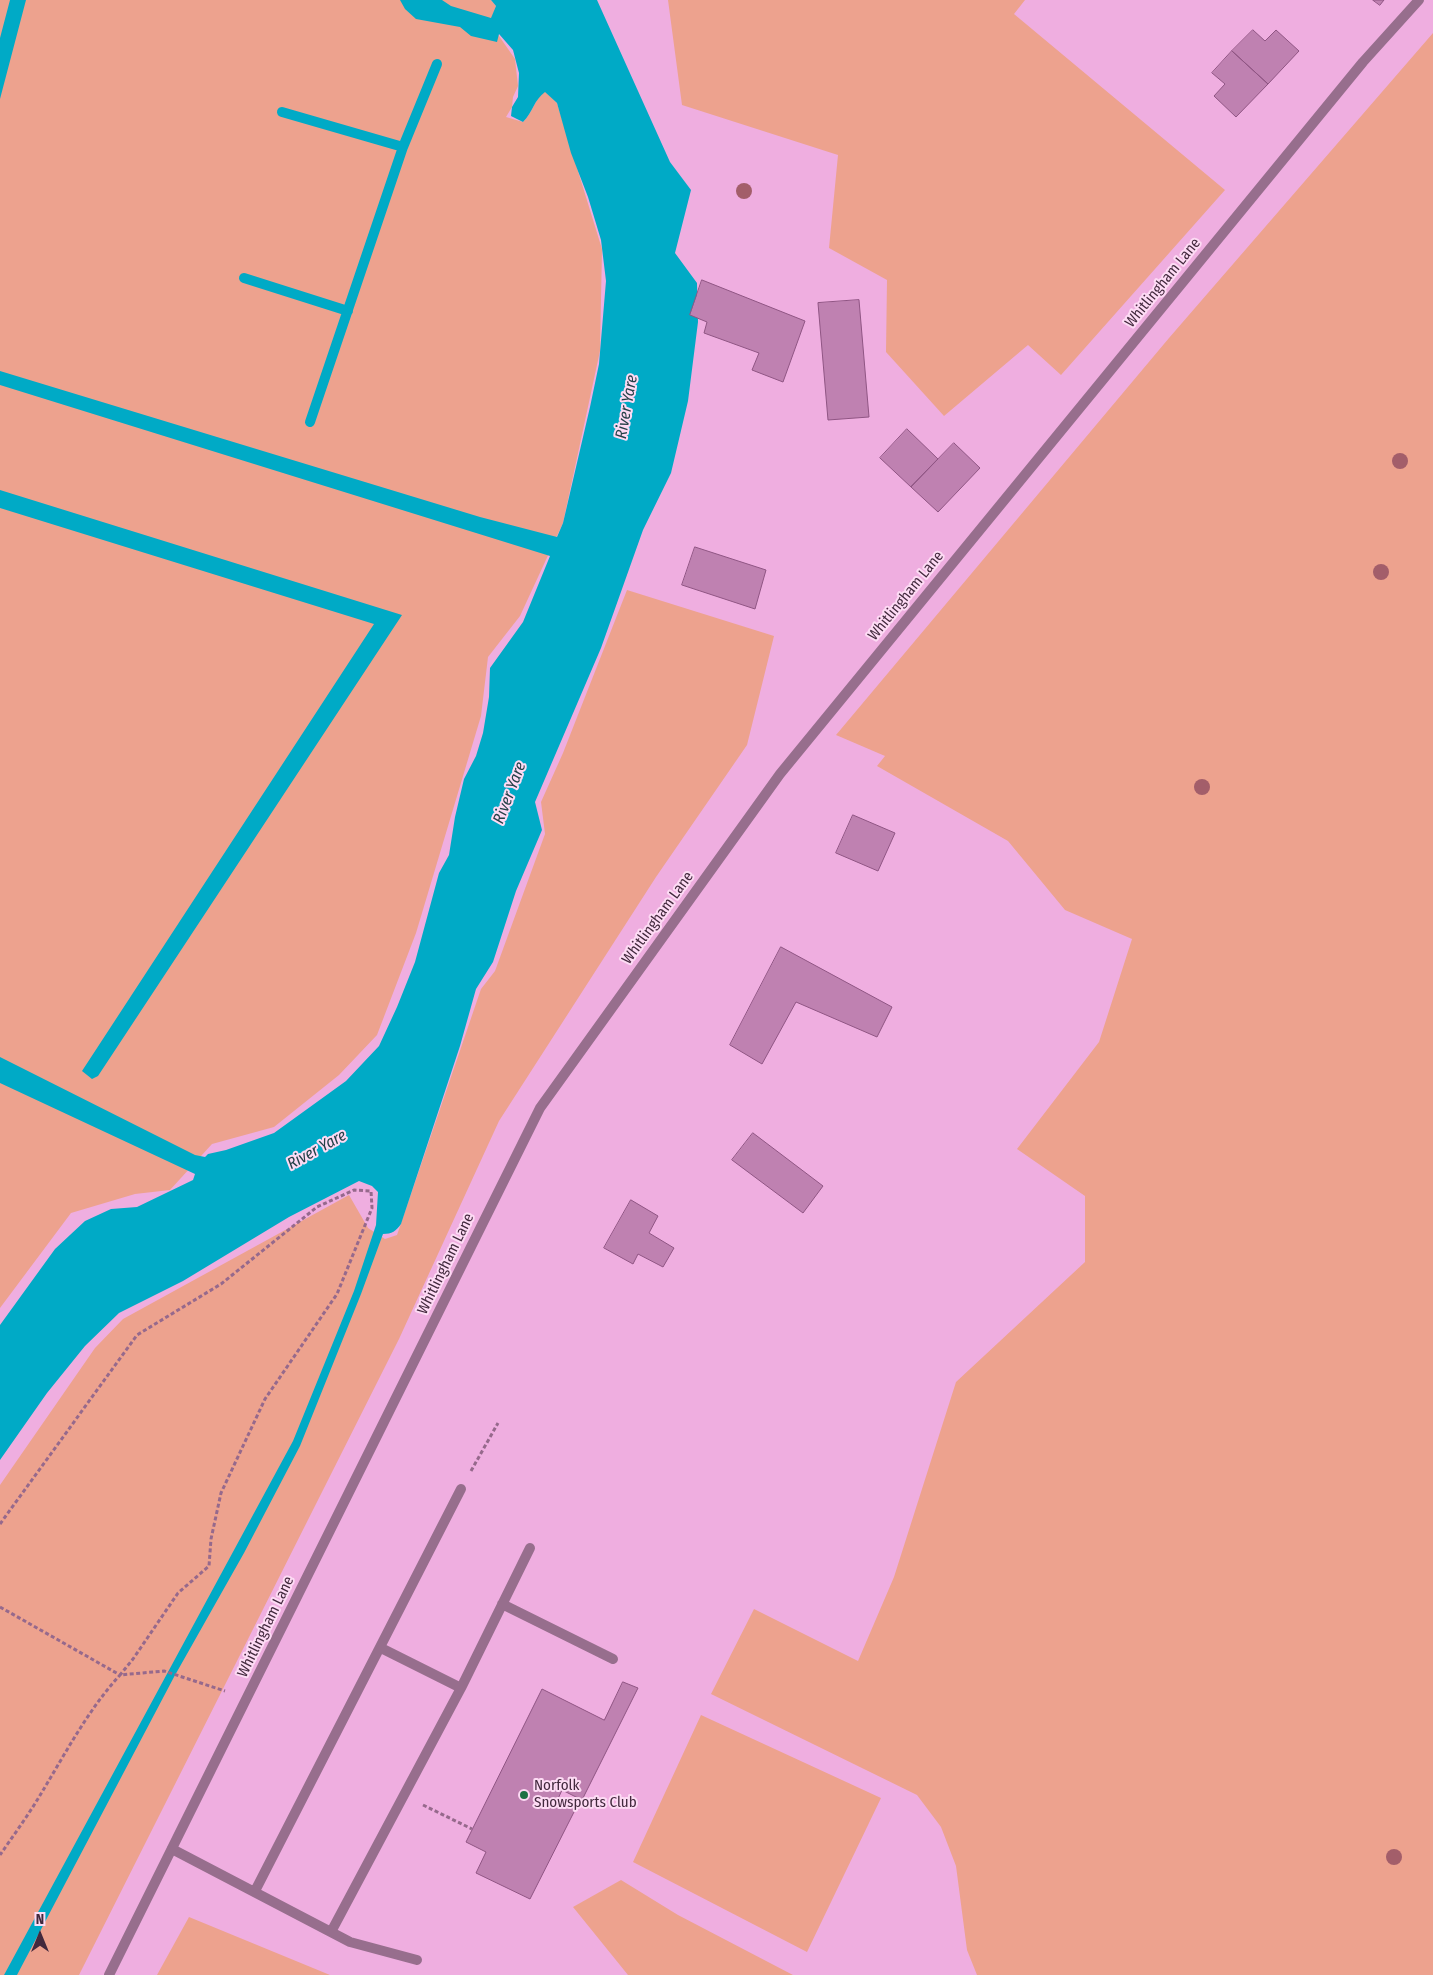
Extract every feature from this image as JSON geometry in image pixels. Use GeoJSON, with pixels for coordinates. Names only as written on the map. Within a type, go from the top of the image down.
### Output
{"type":"FeatureCollection","features":[{"type":"Feature","properties":{"kind":"street","name":"Whitlingham Lane"},"geometry":{"type":"LineString","coordinates":[[109,1975],[540,1108],[780,774],[1357,70],[1419,0]]}},
{"type":"Feature","properties":{"kind":"street"},"geometry":{"type":"LineString","coordinates":[[255,1892],[461,1489]]}},
{"type":"Feature","properties":{"kind":"street"},"geometry":{"type":"LineString","coordinates":[[331,1932],[461,1688],[530,1548]]}},
{"type":"Feature","properties":{"kind":"street"},"geometry":{"type":"LineString","coordinates":[[502,1604],[613,1659]]}},
{"type":"Feature","properties":{"kind":"street"},"geometry":{"type":"LineString","coordinates":[[381,1648],[461,1688]]}},
{"type":"Feature","properties":{"kind":"street"},"geometry":{"type":"LineString","coordinates":[[172,1849],[350,1942],[417,1960]]}},
{"type":"Feature","properties":{"kind":"path"},"geometry":{"type":"LineString","coordinates":[[0,1524],[137,1335],[221,1284],[317,1207],[354,1190],[371,1191],[372,1208],[338,1294],[266,1399],[221,1493],[211,1539],[209,1566],[178,1593],[133,1659],[110,1686],[71,1743],[38,1798],[0,1855]]}},
{"type":"Feature","properties":{"kind":"path"},"geometry":{"type":"LineString","coordinates":[[461,1489],[498,1423]]}},
{"type":"Feature","properties":{"kind":"path"},"geometry":{"type":"LineString","coordinates":[[0,1607],[120,1675],[164,1670],[220,1690]]}},
{"type":"Feature","properties":{"kind":"path"},"geometry":{"type":"LineString","coordinates":[[437,1812],[472,1829]]}},
{"type":"Feature","properties":{"kind":"shaded area"},"geometry":{"type":"Polygon","coordinates":[[[0,0],[491,0],[496,6],[490,23],[515,59],[518,86],[513,97],[512,107],[506,117],[523,122],[538,98],[545,91],[557,103],[602,249],[600,351],[563,523],[520,616],[488,657],[481,716],[416,933],[377,1035],[339,1075],[274,1127],[212,1144],[170,1190],[135,1194],[71,1213],[0,1308],[0,0]]]}},
{"type":"Feature","properties":{"kind":"shaded area"},"geometry":{"type":"Polygon","coordinates":[[[668,0],[1025,0],[1014,14],[1225,190],[1061,375],[1028,345],[944,416],[886,352],[887,280],[829,248],[838,155],[682,105],[668,0]]]}},
{"type":"Feature","properties":{"kind":"shaded area"},"geometry":{"type":"Polygon","coordinates":[[[1433,33],[1433,1975],[977,1975],[967,1950],[956,1866],[941,1827],[917,1795],[711,1694],[754,1609],[858,1661],[894,1577],[956,1382],[1085,1262],[1085,1196],[1017,1149],[1099,1042],[1132,939],[1065,910],[1008,841],[877,766],[885,756],[836,735],[1169,338],[1433,33]]]}},
{"type":"Feature","properties":{"kind":"shaded area"},"geometry":{"type":"Polygon","coordinates":[[[627,590],[774,636],[747,745],[656,877],[499,1121],[399,1339],[79,1975],[0,1975],[0,1485],[95,1348],[123,1319],[349,1195],[368,1228],[385,1239],[397,1235],[481,989],[495,971],[545,834],[541,802],[563,753],[627,590]]]}},
{"type":"Feature","properties":{"kind":"shaded area"},"geometry":{"type":"Polygon","coordinates":[[[701,1715],[881,1798],[807,1952],[633,1862],[701,1715]]]}},
{"type":"Feature","properties":{"kind":"shaded area"},"geometry":{"type":"Polygon","coordinates":[[[621,1880],[678,1915],[793,1975],[628,1975],[573,1907],[621,1880]]]}},
{"type":"Feature","properties":{"kind":"shaded area"},"geometry":{"type":"Polygon","coordinates":[[[189,1917],[330,1975],[157,1975],[189,1917]]]}},
{"type":"Feature","properties":{"kind":"water"},"geometry":{"type":"Polygon","coordinates":[[[10,0],[26,0],[0,99],[0,38],[10,0]]]}},
{"type":"Feature","properties":{"kind":"water","name":"River Yare"},"geometry":{"type":"Polygon","coordinates":[[[400,0],[442,0],[451,6],[491,18],[496,6],[491,0],[597,0],[670,162],[691,190],[675,253],[697,283],[698,322],[688,401],[671,473],[643,530],[601,648],[535,802],[542,830],[516,891],[493,962],[476,989],[460,1046],[401,1224],[394,1232],[383,1234],[300,1446],[244,1553],[174,1677],[17,1975],[4,1975],[293,1441],[354,1291],[376,1225],[378,1192],[372,1186],[359,1181],[289,1217],[183,1281],[119,1313],[85,1346],[47,1393],[0,1460],[0,1325],[55,1249],[85,1221],[111,1209],[137,1207],[193,1180],[195,1174],[0,1083],[0,1057],[195,1155],[205,1157],[208,1154],[226,1150],[274,1133],[346,1081],[379,1046],[415,962],[439,873],[449,855],[464,779],[476,756],[483,733],[489,697],[490,668],[523,622],[550,556],[0,385],[0,371],[480,517],[557,537],[563,523],[599,364],[606,281],[601,240],[588,197],[571,153],[557,103],[545,92],[538,99],[523,122],[511,116],[512,107],[518,97],[519,73],[513,50],[499,34],[497,42],[471,36],[460,27],[416,19],[405,9],[400,0]]]}},
{"type":"Feature","properties":{"kind":"water"},"geometry":{"type":"Polygon","coordinates":[[[0,490],[402,615],[98,1076],[92,1079],[82,1071],[374,624],[0,508],[0,490]]]}},
{"type":"Feature","properties":{"kind":"building"},"geometry":{"type":"Polygon","coordinates":[[[1373,0],[1384,0],[1380,5],[1373,0]]]}},
{"type":"Feature","properties":{"kind":"building"},"geometry":{"type":"Polygon","coordinates":[[[1253,30],[1265,41],[1276,30],[1299,51],[1268,84],[1232,51],[1253,30]]]}},
{"type":"Feature","properties":{"kind":"building"},"geometry":{"type":"Polygon","coordinates":[[[1232,51],[1268,84],[1236,117],[1214,96],[1225,84],[1212,73],[1232,51]]]}},
{"type":"Feature","properties":{"kind":"building"},"geometry":{"type":"Polygon","coordinates":[[[702,280],[805,321],[783,382],[752,370],[759,353],[704,333],[707,322],[690,315],[702,280]]]}},
{"type":"Feature","properties":{"kind":"building"},"geometry":{"type":"Polygon","coordinates":[[[859,300],[869,417],[828,420],[818,303],[859,300]]]}},
{"type":"Feature","properties":{"kind":"building"},"geometry":{"type":"Polygon","coordinates":[[[907,429],[938,459],[911,487],[880,458],[907,429]]]}},
{"type":"Feature","properties":{"kind":"building"},"geometry":{"type":"Polygon","coordinates":[[[954,443],[980,468],[938,512],[911,487],[954,443]]]}},
{"type":"Feature","properties":{"kind":"building"},"geometry":{"type":"Polygon","coordinates":[[[695,547],[766,570],[755,609],[682,585],[695,547]]]}},
{"type":"Feature","properties":{"kind":"building"},"geometry":{"type":"Polygon","coordinates":[[[853,815],[895,833],[878,871],[836,853],[853,815]]]}},
{"type":"Feature","properties":{"kind":"building"},"geometry":{"type":"Polygon","coordinates":[[[781,947],[892,1007],[877,1037],[796,1002],[762,1064],[730,1045],[781,947]]]}},
{"type":"Feature","properties":{"kind":"building"},"geometry":{"type":"Polygon","coordinates":[[[753,1133],[823,1186],[803,1213],[732,1160],[753,1133]]]}},
{"type":"Feature","properties":{"kind":"building"},"geometry":{"type":"Polygon","coordinates":[[[631,1200],[658,1216],[649,1233],[674,1248],[663,1267],[638,1254],[633,1264],[604,1248],[631,1200]]]}},
{"type":"Feature","properties":{"kind":"building","name":"Norfolk Snowsports Club"},"geometry":{"type":"Polygon","coordinates":[[[623,1682],[638,1688],[582,1800],[562,1790],[557,1801],[575,1810],[530,1899],[476,1873],[486,1852],[466,1842],[542,1689],[604,1720],[623,1682]]]}},
{"type":"Feature","properties":{"kind":"waterway"},"geometry":{"type":"LineString","coordinates":[[310,422],[403,147],[437,64]]}},
{"type":"Feature","properties":{"kind":"waterway"},"geometry":{"type":"LineString","coordinates":[[282,112],[403,147]]}},
{"type":"Feature","properties":{"kind":"waterway"},"geometry":{"type":"LineString","coordinates":[[244,278],[348,311]]}},
{"type":"Feature","properties":{"kind":"place","name":"Norfolk Snowsports Club"},"geometry":{"type":"Point","coordinates":[524,1795]}}]}
